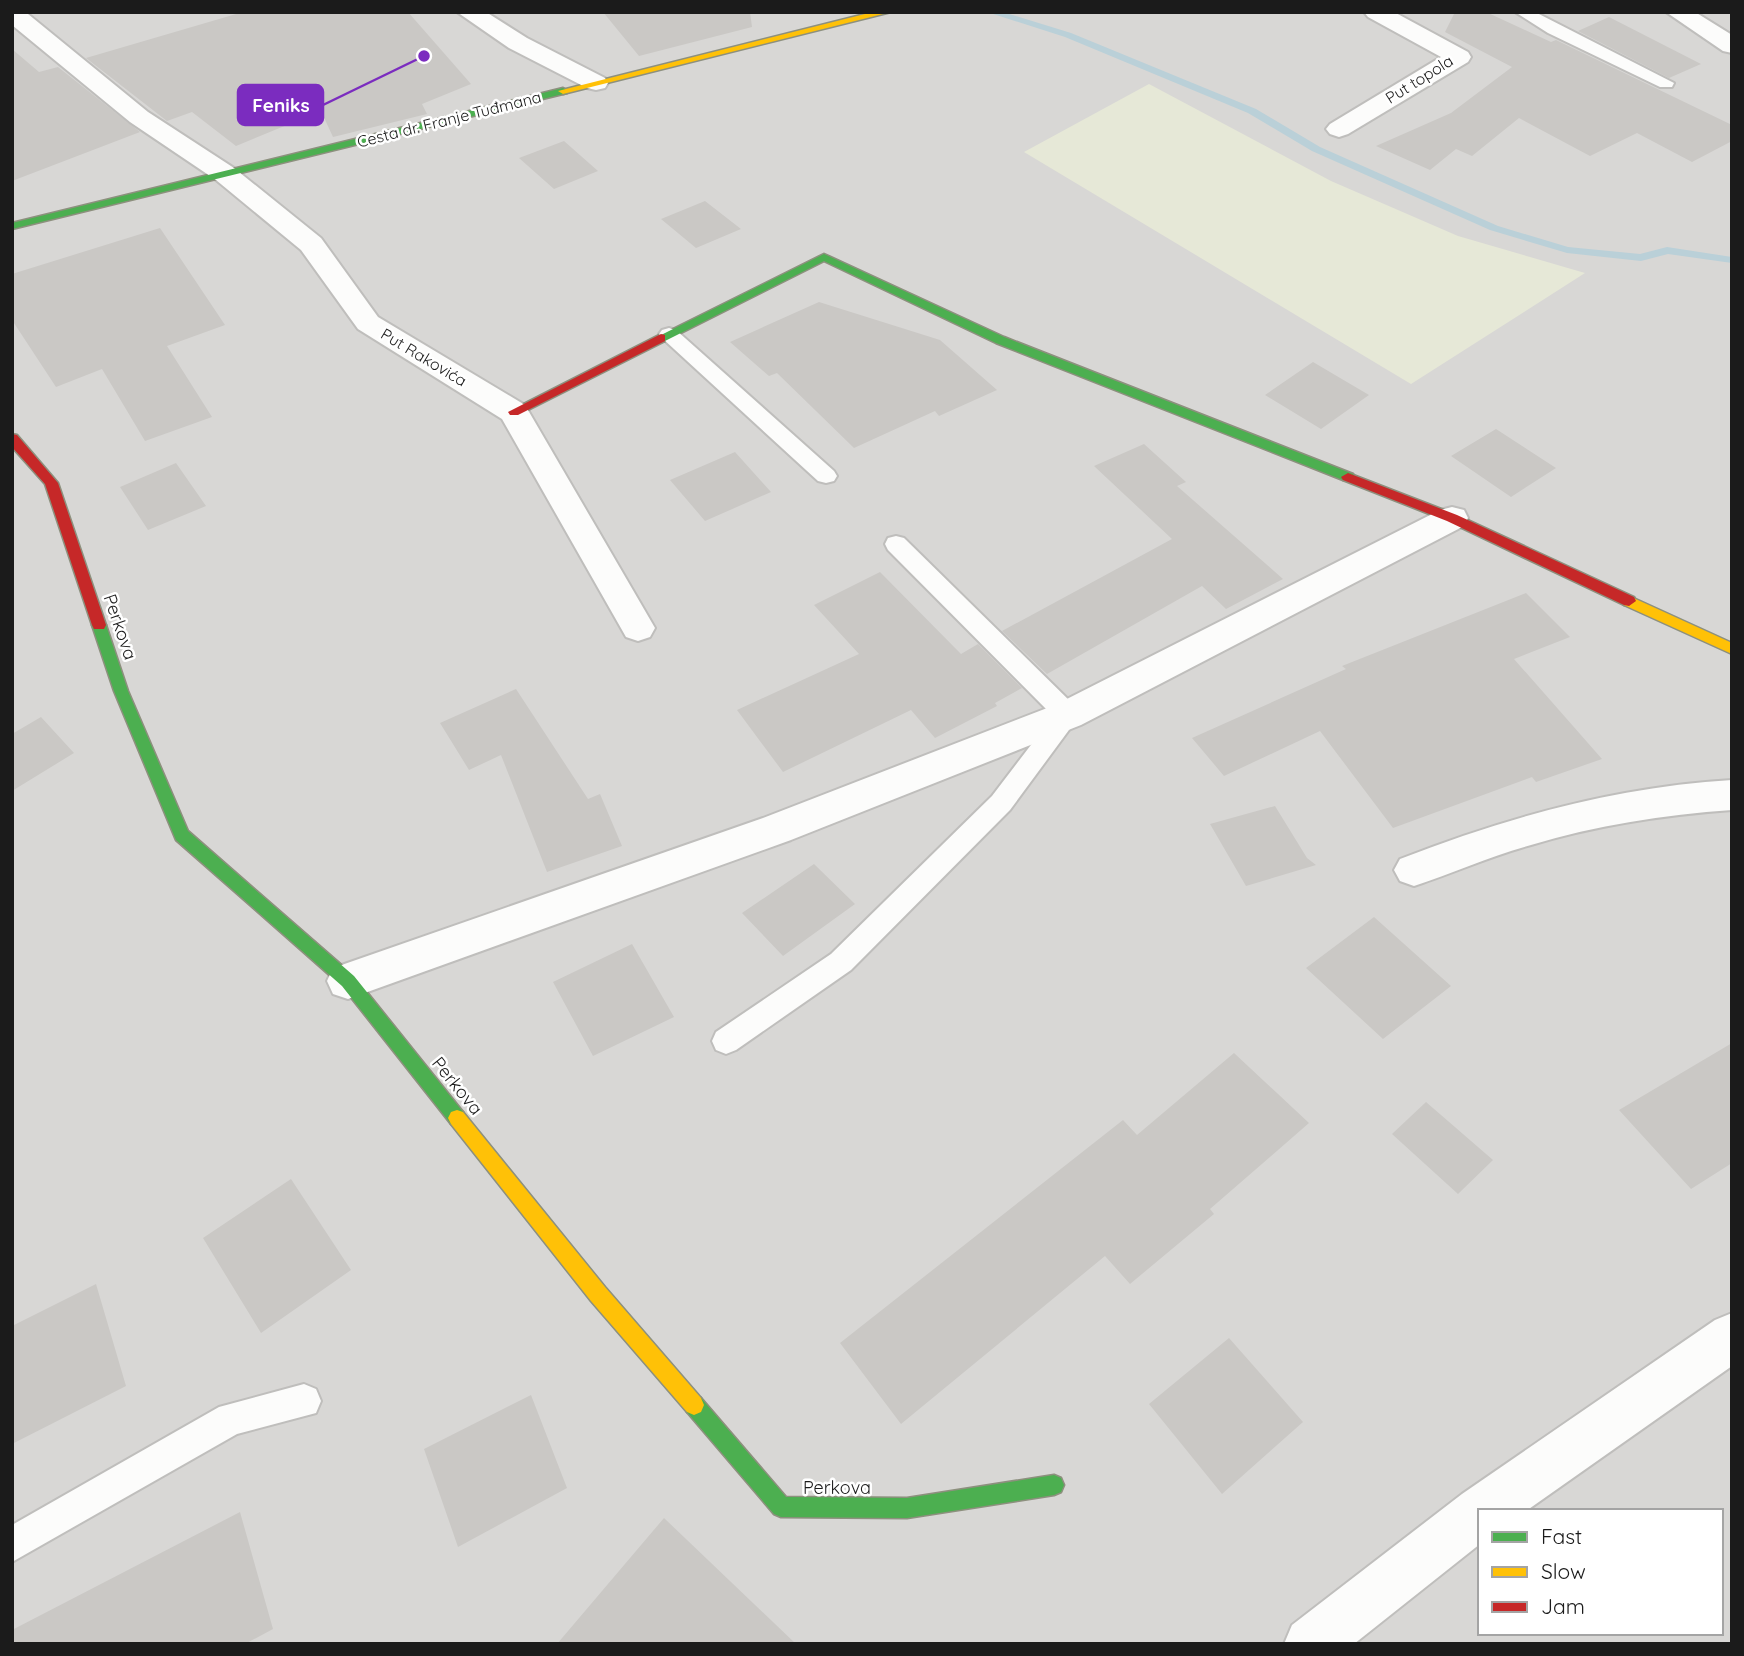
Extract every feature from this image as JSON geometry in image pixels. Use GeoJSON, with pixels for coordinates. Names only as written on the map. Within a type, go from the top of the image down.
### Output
{"type":"FeatureCollection","features":[{"type":"Feature","properties":{"kind":"street"},"geometry":{"type":"LineString","coordinates":[[469,12],[518,43],[596,83]]}},
{"type":"Feature","properties":{"kind":"street","name":"Cesta dr. Franje Tuđmana"},"geometry":{"type":"LineString","coordinates":[[12,226],[886,12]]}},
{"type":"Feature","properties":{"kind":"street","name":"Put topola"},"geometry":{"type":"LineString","coordinates":[[1339,129],[1459,57],[1376,12]]}},
{"type":"Feature","properties":{"kind":"street"},"geometry":{"type":"LineString","coordinates":[[1678,12],[1732,46]]}},
{"type":"Feature","properties":{"kind":"street","name":"Put Rakovića"},"geometry":{"type":"LineString","coordinates":[[15,19],[139,117],[225,174],[312,244],[368,323],[514,412]]}},
{"type":"Feature","properties":{"kind":"street"},"geometry":{"type":"LineString","coordinates":[[638,628],[514,412],[824,257],[1000,341],[1452,519],[1732,649]]}},
{"type":"Feature","properties":{"kind":"street","name":"Perkova"},"geometry":{"type":"LineString","coordinates":[[12,438],[51,483],[121,691],[182,835],[348,981],[598,1294],[781,1507],[907,1508],[1054,1485]]}},
{"type":"Feature","properties":{"kind":"street"},"geometry":{"type":"LineString","coordinates":[[348,981],[777,829],[1068,715],[1452,519]]}},
{"type":"Feature","properties":{"kind":"street"},"geometry":{"type":"LineString","coordinates":[[1414,870],[1476,845],[1607,808],[1688,796],[1732,794]]}},
{"type":"Feature","properties":{"kind":"street"},"geometry":{"type":"LineString","coordinates":[[1485,1509],[1732,1337]]}},
{"type":"Feature","properties":{"kind":"street"},"geometry":{"type":"LineString","coordinates":[[1311,1644],[1478,1514]]}},
{"type":"Feature","properties":{"kind":"lane"},"geometry":{"type":"LineString","coordinates":[[1523,12],[1554,30],[1666,83]]}},
{"type":"Feature","properties":{"kind":"lane"},"geometry":{"type":"LineString","coordinates":[[669,334],[826,476]]}},
{"type":"Feature","properties":{"kind":"lane"},"geometry":{"type":"LineString","coordinates":[[726,1041],[841,962],[1001,803],[1068,715],[896,544]]}},
{"type":"Feature","properties":{"kind":"lane"},"geometry":{"type":"LineString","coordinates":[[12,1545],[231,1419],[304,1401]]}},
{"type":"Feature","properties":{"kind":"shaded area"},"geometry":{"type":"Polygon","coordinates":[[[12,12],[1732,12],[1732,1644],[12,1644],[12,12]]]}},
{"type":"Feature","properties":{"kind":"green space"},"geometry":{"type":"Polygon","coordinates":[[[1149,84],[1331,181],[1458,236],[1585,273],[1411,384],[1024,152],[1149,84]]]}},
{"type":"Feature","properties":{"kind":"building"},"geometry":{"type":"Polygon","coordinates":[[[243,12],[408,12],[471,84],[422,104],[427,114],[333,137],[321,111],[236,146],[192,112],[167,121],[86,58],[243,12]]]}},
{"type":"Feature","properties":{"kind":"building"},"geometry":{"type":"Polygon","coordinates":[[[603,12],[750,12],[752,27],[639,56],[603,12]]]}},
{"type":"Feature","properties":{"kind":"building"},"geometry":{"type":"Polygon","coordinates":[[[1455,12],[1486,12],[1551,42],[1556,40],[1732,125],[1732,141],[1692,162],[1637,133],[1590,156],[1519,118],[1472,156],[1456,149],[1430,170],[1376,146],[1451,113],[1512,67],[1445,32],[1455,12]]]}},
{"type":"Feature","properties":{"kind":"building"},"geometry":{"type":"Polygon","coordinates":[[[1609,17],[1701,64],[1669,78],[1578,31],[1609,17]]]}},
{"type":"Feature","properties":{"kind":"building"},"geometry":{"type":"Polygon","coordinates":[[[12,49],[39,72],[58,67],[140,132],[12,181],[12,49]]]}},
{"type":"Feature","properties":{"kind":"building"},"geometry":{"type":"Polygon","coordinates":[[[564,141],[598,171],[554,189],[519,158],[564,141]]]}},
{"type":"Feature","properties":{"kind":"building"},"geometry":{"type":"Polygon","coordinates":[[[705,201],[741,229],[696,248],[661,219],[705,201]]]}},
{"type":"Feature","properties":{"kind":"building"},"geometry":{"type":"Polygon","coordinates":[[[160,228],[225,325],[167,346],[212,417],[145,441],[102,369],[56,387],[12,320],[12,274],[160,228]]]}},
{"type":"Feature","properties":{"kind":"building"},"geometry":{"type":"Polygon","coordinates":[[[819,302],[940,340],[997,390],[939,416],[935,411],[854,448],[777,373],[769,376],[730,342],[819,302]]]}},
{"type":"Feature","properties":{"kind":"building"},"geometry":{"type":"Polygon","coordinates":[[[1313,362],[1369,395],[1321,429],[1265,395],[1313,362]]]}},
{"type":"Feature","properties":{"kind":"building"},"geometry":{"type":"Polygon","coordinates":[[[1496,429],[1556,468],[1511,497],[1451,456],[1496,429]]]}},
{"type":"Feature","properties":{"kind":"building"},"geometry":{"type":"Polygon","coordinates":[[[1144,444],[1186,482],[1177,486],[1283,579],[1226,609],[1202,586],[1047,674],[1002,631],[1172,539],[1094,466],[1144,444]]]}},
{"type":"Feature","properties":{"kind":"building"},"geometry":{"type":"Polygon","coordinates":[[[735,452],[771,492],[705,521],[670,480],[735,452]]]}},
{"type":"Feature","properties":{"kind":"building"},"geometry":{"type":"Polygon","coordinates":[[[176,463],[206,506],[148,530],[120,487],[176,463]]]}},
{"type":"Feature","properties":{"kind":"building"},"geometry":{"type":"Polygon","coordinates":[[[880,572],[961,654],[978,644],[1022,688],[995,703],[997,706],[935,738],[911,710],[783,772],[737,710],[859,654],[814,605],[880,572]]]}},
{"type":"Feature","properties":{"kind":"building"},"geometry":{"type":"Polygon","coordinates":[[[1526,593],[1570,637],[1514,659],[1602,759],[1536,782],[1532,777],[1393,828],[1320,731],[1224,776],[1192,738],[1346,669],[1342,666],[1526,593]]]}},
{"type":"Feature","properties":{"kind":"building"},"geometry":{"type":"Polygon","coordinates":[[[516,689],[588,799],[600,794],[622,846],[547,872],[501,755],[469,770],[440,723],[516,689]]]}},
{"type":"Feature","properties":{"kind":"building"},"geometry":{"type":"Polygon","coordinates":[[[41,717],[74,753],[12,791],[12,734],[41,717]]]}},
{"type":"Feature","properties":{"kind":"building"},"geometry":{"type":"Polygon","coordinates":[[[1275,806],[1307,858],[1316,865],[1246,886],[1210,824],[1275,806]]]}},
{"type":"Feature","properties":{"kind":"building"},"geometry":{"type":"Polygon","coordinates":[[[814,864],[855,904],[783,956],[742,913],[814,864]]]}},
{"type":"Feature","properties":{"kind":"building"},"geometry":{"type":"Polygon","coordinates":[[[1374,917],[1451,986],[1383,1039],[1306,968],[1374,917]]]}},
{"type":"Feature","properties":{"kind":"building"},"geometry":{"type":"Polygon","coordinates":[[[632,944],[674,1017],[593,1056],[553,982],[632,944]]]}},
{"type":"Feature","properties":{"kind":"building"},"geometry":{"type":"Polygon","coordinates":[[[1732,1043],[1732,1163],[1691,1189],[1619,1110],[1732,1043]]]}},
{"type":"Feature","properties":{"kind":"building"},"geometry":{"type":"Polygon","coordinates":[[[1234,1053],[1309,1123],[1210,1209],[1214,1214],[1130,1284],[1105,1256],[901,1424],[840,1343],[1123,1120],[1137,1135],[1234,1053]]]}},
{"type":"Feature","properties":{"kind":"building"},"geometry":{"type":"Polygon","coordinates":[[[1426,1102],[1493,1160],[1458,1194],[1392,1134],[1426,1102]]]}},
{"type":"Feature","properties":{"kind":"building"},"geometry":{"type":"Polygon","coordinates":[[[291,1179],[351,1270],[261,1333],[203,1238],[291,1179]]]}},
{"type":"Feature","properties":{"kind":"building"},"geometry":{"type":"Polygon","coordinates":[[[96,1284],[126,1386],[12,1444],[12,1326],[96,1284]]]}},
{"type":"Feature","properties":{"kind":"building"},"geometry":{"type":"Polygon","coordinates":[[[1229,1338],[1303,1422],[1222,1494],[1149,1404],[1229,1338]]]}},
{"type":"Feature","properties":{"kind":"building"},"geometry":{"type":"Polygon","coordinates":[[[531,1395],[567,1488],[458,1547],[424,1449],[531,1395]]]}},
{"type":"Feature","properties":{"kind":"building"},"geometry":{"type":"Polygon","coordinates":[[[240,1512],[273,1629],[245,1644],[12,1644],[12,1630],[240,1512]]]}},
{"type":"Feature","properties":{"kind":"building"},"geometry":{"type":"Polygon","coordinates":[[[664,1518],[796,1644],[557,1644],[664,1518]]]}},
{"type":"Feature","properties":{"kind":"waterway"},"geometry":{"type":"LineString","coordinates":[[992,12],[1068,35],[1252,111],[1316,149],[1494,228],[1567,250],[1641,258],[1667,250],[1732,260]]}},
{"type":"Feature","properties":{"kind":"traffic: fast"},"geometry":{"type":"LineString","coordinates":[[12,226],[563,91]]}},
{"type":"Feature","properties":{"kind":"traffic: fast"},"geometry":{"type":"LineString","coordinates":[[661,338],[824,257],[1000,340],[1348,477]]}},
{"type":"Feature","properties":{"kind":"traffic: fast"},"geometry":{"type":"LineString","coordinates":[[99,625],[121,691],[182,835],[348,981],[457,1118]]}},
{"type":"Feature","properties":{"kind":"traffic: fast"},"geometry":{"type":"LineString","coordinates":[[694,1405],[781,1507],[907,1508],[1054,1485]]}},
{"type":"Feature","properties":{"kind":"traffic: slow"},"geometry":{"type":"LineString","coordinates":[[563,91],[886,12]]}},
{"type":"Feature","properties":{"kind":"traffic: slow"},"geometry":{"type":"LineString","coordinates":[[1629,601],[1732,649]]}},
{"type":"Feature","properties":{"kind":"traffic: slow"},"geometry":{"type":"LineString","coordinates":[[457,1118],[598,1294],[694,1405]]}},
{"type":"Feature","properties":{"kind":"traffic: jam"},"geometry":{"type":"LineString","coordinates":[[514,412],[661,338]]}},
{"type":"Feature","properties":{"kind":"traffic: jam"},"geometry":{"type":"LineString","coordinates":[[12,438],[51,483],[99,625]]}},
{"type":"Feature","properties":{"kind":"traffic: jam"},"geometry":{"type":"LineString","coordinates":[[1348,477],[1452,518],[1629,601]]}},
{"type":"Feature","properties":{"kind":"place","name":"Feniks"},"geometry":{"type":"Point","coordinates":[424,56]}}]}
